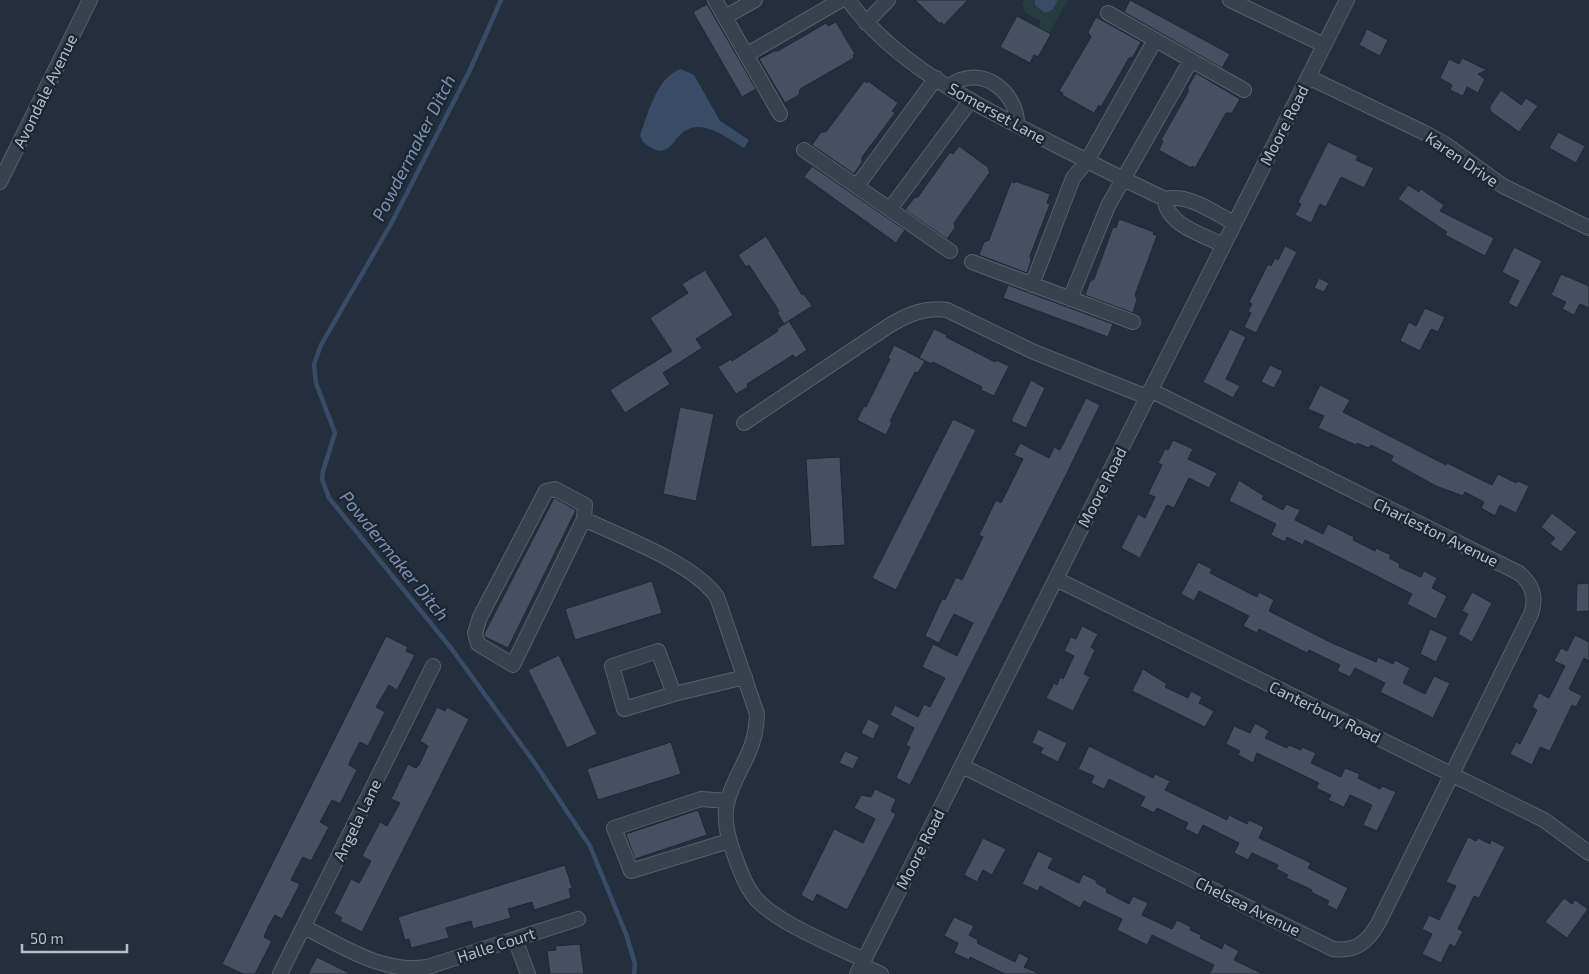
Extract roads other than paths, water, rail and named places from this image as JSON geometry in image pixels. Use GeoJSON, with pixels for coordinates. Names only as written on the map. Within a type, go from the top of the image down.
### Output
{"type":"FeatureCollection","features":[{"type":"Feature","properties":{"kind":"street","name":"Avondale Avenue"},"geometry":{"type":"LineString","coordinates":[[0,182],[90,0]]}},
{"type":"Feature","properties":{"kind":"street"},"geometry":{"type":"LineString","coordinates":[[715,0],[780,114]]}},
{"type":"Feature","properties":{"kind":"street"},"geometry":{"type":"LineString","coordinates":[[725,17],[755,0]]}},
{"type":"Feature","properties":{"kind":"street"},"geometry":{"type":"LineString","coordinates":[[746,54],[841,0]]}},
{"type":"Feature","properties":{"kind":"street","name":"Somerset Lane"},"geometry":{"type":"LineString","coordinates":[[848,0],[866,23],[892,46],[949,87],[971,100],[1017,126],[1165,199],[1174,197],[1186,199],[1234,223]]}},
{"type":"Feature","properties":{"kind":"street"},"geometry":{"type":"LineString","coordinates":[[866,23],[888,0]]}},
{"type":"Feature","properties":{"kind":"street"},"geometry":{"type":"LineString","coordinates":[[1230,0],[1324,45]]}},
{"type":"Feature","properties":{"kind":"street","name":"Moore Road"},"geometry":{"type":"LineString","coordinates":[[861,966],[1347,0]]}},
{"type":"Feature","properties":{"kind":"street"},"geometry":{"type":"LineString","coordinates":[[1108,13],[1244,90]]}},
{"type":"Feature","properties":{"kind":"street"},"geometry":{"type":"LineString","coordinates":[[1032,285],[1073,178],[1087,161],[1155,40]]}},
{"type":"Feature","properties":{"kind":"street"},"geometry":{"type":"LineString","coordinates":[[1070,299],[1108,206],[1191,60]]}},
{"type":"Feature","properties":{"kind":"street"},"geometry":{"type":"LineString","coordinates":[[949,87],[963,78],[976,77],[990,80],[1013,101],[1017,113],[1017,126]]}},
{"type":"Feature","properties":{"kind":"street"},"geometry":{"type":"LineString","coordinates":[[857,186],[936,78]]}},
{"type":"Feature","properties":{"kind":"street","name":"Karen Drive"},"geometry":{"type":"LineString","coordinates":[[1308,78],[1423,132],[1445,144],[1503,186],[1589,228]]}},
{"type":"Feature","properties":{"kind":"street"},"geometry":{"type":"LineString","coordinates":[[890,209],[971,100]]}},
{"type":"Feature","properties":{"kind":"street"},"geometry":{"type":"LineString","coordinates":[[804,150],[950,251]]}},
{"type":"Feature","properties":{"kind":"street"},"geometry":{"type":"LineString","coordinates":[[1165,199],[1165,209],[1176,221],[1224,245]]}},
{"type":"Feature","properties":{"kind":"street"},"geometry":{"type":"LineString","coordinates":[[972,262],[1133,322]]}},
{"type":"Feature","properties":{"kind":"street","name":"Charleston Avenue"},"geometry":{"type":"LineString","coordinates":[[744,423],[890,325],[910,314],[936,308],[955,314],[1034,352],[1149,394],[1519,573],[1527,580],[1534,598],[1531,614],[1452,774]]}},
{"type":"Feature","properties":{"kind":"street"},"geometry":{"type":"LineString","coordinates":[[555,489],[585,505],[584,519],[513,664],[478,644],[475,633],[480,617],[546,491],[555,489]]}},
{"type":"Feature","properties":{"kind":"street"},"geometry":{"type":"LineString","coordinates":[[584,519],[673,562],[709,585],[717,597],[757,714],[752,749],[728,801],[725,815],[729,840],[751,894],[766,908],[861,966],[881,974]]}},
{"type":"Feature","properties":{"kind":"street","name":"Canterbury Road"},"geometry":{"type":"LineString","coordinates":[[1056,579],[1544,820],[1589,854]]}},
{"type":"Feature","properties":{"kind":"street"},"geometry":{"type":"LineString","coordinates":[[674,694],[658,651],[612,666],[624,709],[674,694],[745,677]]}},
{"type":"Feature","properties":{"kind":"street","name":"Angela Lane"},"geometry":{"type":"LineString","coordinates":[[280,974],[433,666]]}},
{"type":"Feature","properties":{"kind":"street","name":"Chelsea Avenue"},"geometry":{"type":"LineString","coordinates":[[962,766],[1333,949],[1342,950],[1363,944],[1372,936],[1452,774]]}},
{"type":"Feature","properties":{"kind":"street"},"geometry":{"type":"LineString","coordinates":[[728,801],[701,799],[614,828],[631,872],[729,840]]}},
{"type":"Feature","properties":{"kind":"street","name":"Halle Court"},"geometry":{"type":"LineString","coordinates":[[304,927],[376,963],[405,970],[427,967],[578,919]]}},
{"type":"Feature","properties":{"kind":"street"},"geometry":{"type":"LineString","coordinates":[[515,939],[528,974]]}},
{"type":"Feature","properties":{"kind":"water"},"geometry":{"type":"Polygon","coordinates":[[[1035,0],[1058,0],[1052,10],[1045,13],[1035,5],[1035,0]]]}},
{"type":"Feature","properties":{"kind":"water"},"geometry":{"type":"Polygon","coordinates":[[[681,69],[694,75],[720,121],[749,140],[744,148],[710,129],[698,127],[682,133],[667,149],[661,151],[653,149],[643,142],[640,135],[654,97],[666,79],[681,69]]]}},
{"type":"Feature","properties":{"kind":"waterway","name":"Powdermaker Ditch"},"geometry":{"type":"LineString","coordinates":[[501,0],[470,70],[392,222],[321,345],[314,364],[316,383],[335,433],[322,479],[329,498],[451,648],[534,762],[590,846],[626,934],[635,964],[634,974]]}}]}
